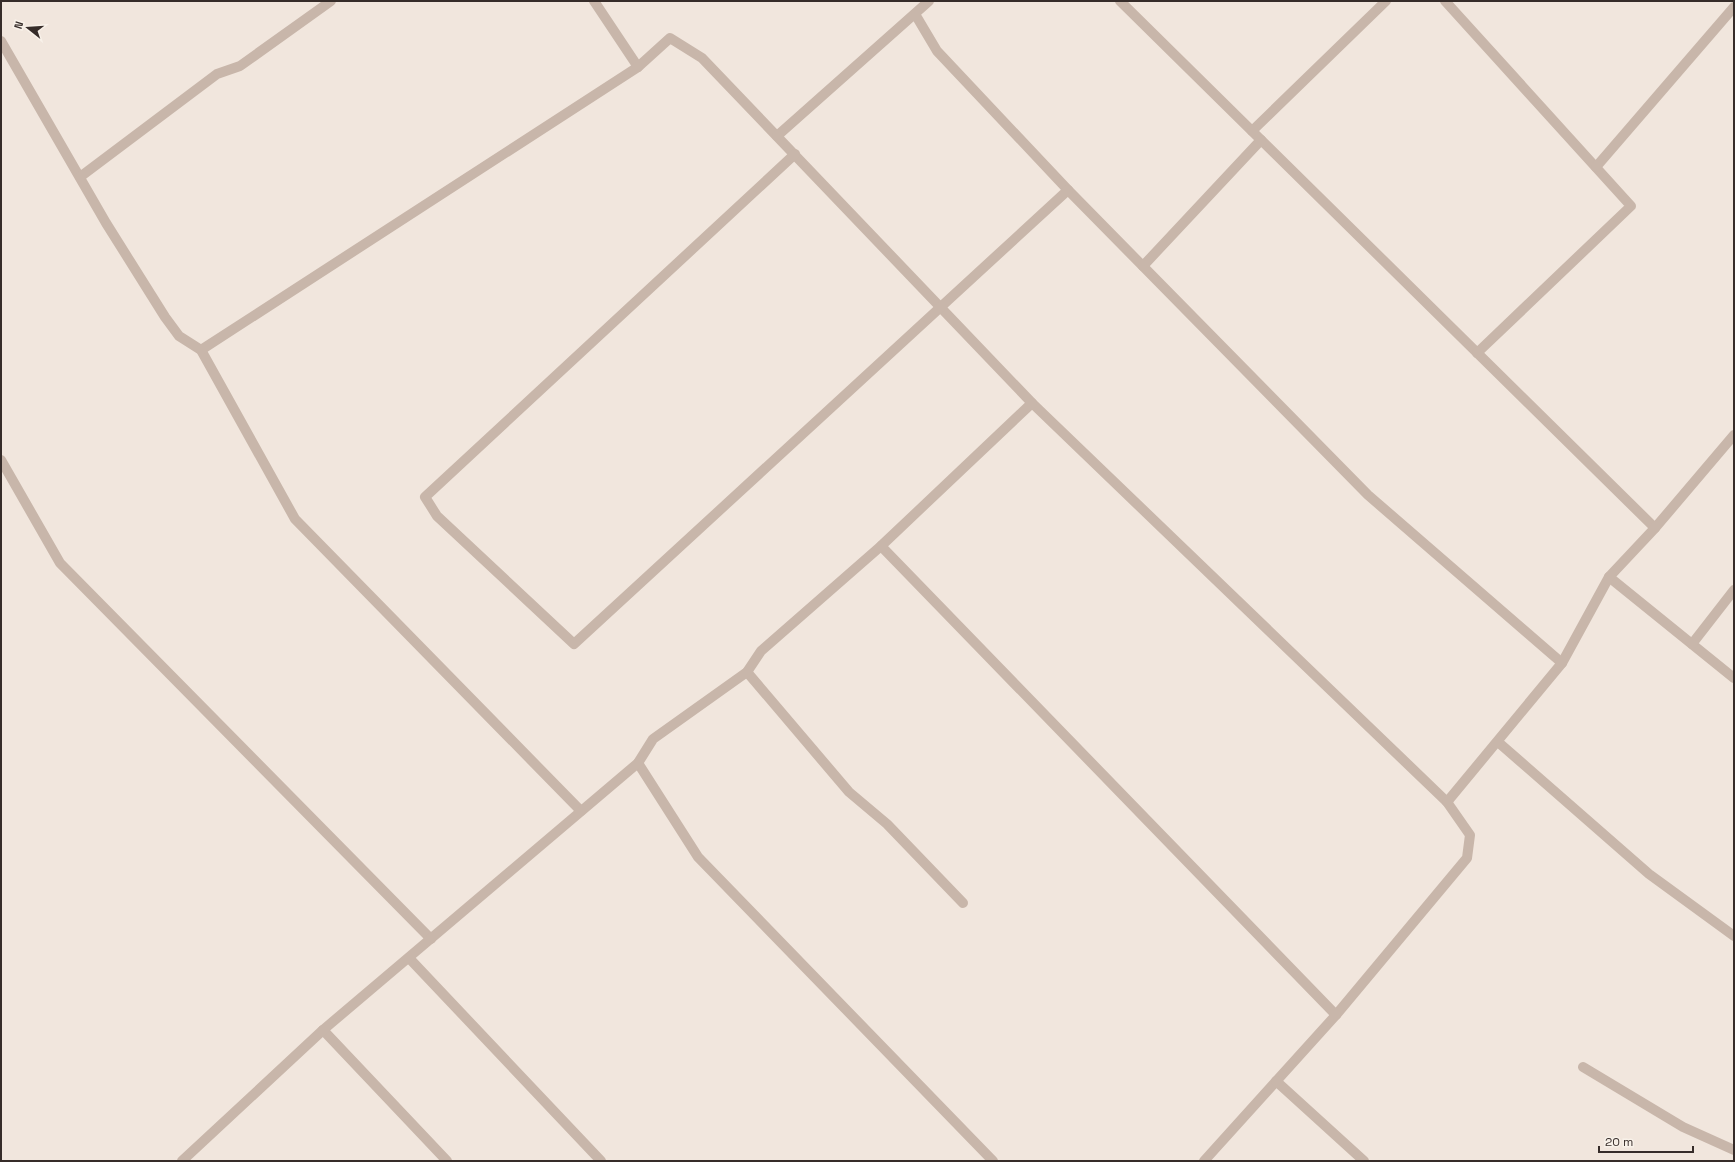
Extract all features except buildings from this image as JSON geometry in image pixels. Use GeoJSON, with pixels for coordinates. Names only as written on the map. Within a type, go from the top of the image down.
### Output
{"type":"FeatureCollection","features":[{"type":"Feature","properties":{"kind":"street"},"geometry":{"type":"LineString","coordinates":[[80,177],[217,74],[240,66],[331,1]]}},
{"type":"Feature","properties":{"kind":"street"},"geometry":{"type":"LineString","coordinates":[[594,1],[638,67]]}},
{"type":"Feature","properties":{"kind":"street"},"geometry":{"type":"LineString","coordinates":[[777,136],[929,1]]}},
{"type":"Feature","properties":{"kind":"street"},"geometry":{"type":"LineString","coordinates":[[1120,1],[1654,528]]}},
{"type":"Feature","properties":{"kind":"street"},"geometry":{"type":"LineString","coordinates":[[1252,131],[1386,1]]}},
{"type":"Feature","properties":{"kind":"street"},"geometry":{"type":"LineString","coordinates":[[1444,1],[1631,206],[1477,353]]}},
{"type":"Feature","properties":{"kind":"street"},"geometry":{"type":"LineString","coordinates":[[1596,167],[1734,7]]}},
{"type":"Feature","properties":{"kind":"street"},"geometry":{"type":"LineString","coordinates":[[915,14],[937,52],[1068,190],[1368,495],[1562,663]]}},
{"type":"Feature","properties":{"kind":"street"},"geometry":{"type":"LineString","coordinates":[[201,350],[638,67],[670,38],[702,58],[1032,403],[1448,802],[1470,835],[1467,858],[1336,1015],[1204,1161]]}},
{"type":"Feature","properties":{"kind":"street"},"geometry":{"type":"LineString","coordinates":[[1,41],[106,223],[165,317],[179,336],[201,350],[295,519],[581,811]]}},
{"type":"Feature","properties":{"kind":"street"},"geometry":{"type":"LineString","coordinates":[[1143,266],[1260,140]]}},
{"type":"Feature","properties":{"kind":"street"},"geometry":{"type":"LineString","coordinates":[[795,154],[425,497],[437,516],[574,644],[1068,190]]}},
{"type":"Feature","properties":{"kind":"street"},"geometry":{"type":"LineString","coordinates":[[182,1161],[322,1030],[638,763],[653,739],[747,672],[761,651],[881,546],[1032,403]]}},
{"type":"Feature","properties":{"kind":"street"},"geometry":{"type":"LineString","coordinates":[[1448,802],[1562,663],[1609,577],[1730,449],[1734,435]]}},
{"type":"Feature","properties":{"kind":"street"},"geometry":{"type":"LineString","coordinates":[[1,460],[60,563],[431,939]]}},
{"type":"Feature","properties":{"kind":"street"},"geometry":{"type":"LineString","coordinates":[[881,546],[1336,1015]]}},
{"type":"Feature","properties":{"kind":"street"},"geometry":{"type":"LineString","coordinates":[[1609,577],[1734,678]]}},
{"type":"Feature","properties":{"kind":"street"},"geometry":{"type":"LineString","coordinates":[[1692,644],[1734,590]]}},
{"type":"Feature","properties":{"kind":"street"},"geometry":{"type":"LineString","coordinates":[[747,672],[849,792],[887,824],[963,902]]}},
{"type":"Feature","properties":{"kind":"street"},"geometry":{"type":"LineString","coordinates":[[1498,742],[1649,874],[1734,936]]}},
{"type":"Feature","properties":{"kind":"street"},"geometry":{"type":"LineString","coordinates":[[638,763],[698,857],[993,1161]]}},
{"type":"Feature","properties":{"kind":"street"},"geometry":{"type":"LineString","coordinates":[[409,958],[601,1161]]}},
{"type":"Feature","properties":{"kind":"street"},"geometry":{"type":"LineString","coordinates":[[322,1030],[447,1161]]}},
{"type":"Feature","properties":{"kind":"street"},"geometry":{"type":"LineString","coordinates":[[1583,1067],[1683,1127],[1734,1150]]}},
{"type":"Feature","properties":{"kind":"street"},"geometry":{"type":"LineString","coordinates":[[1276,1081],[1364,1161]]}}]}
